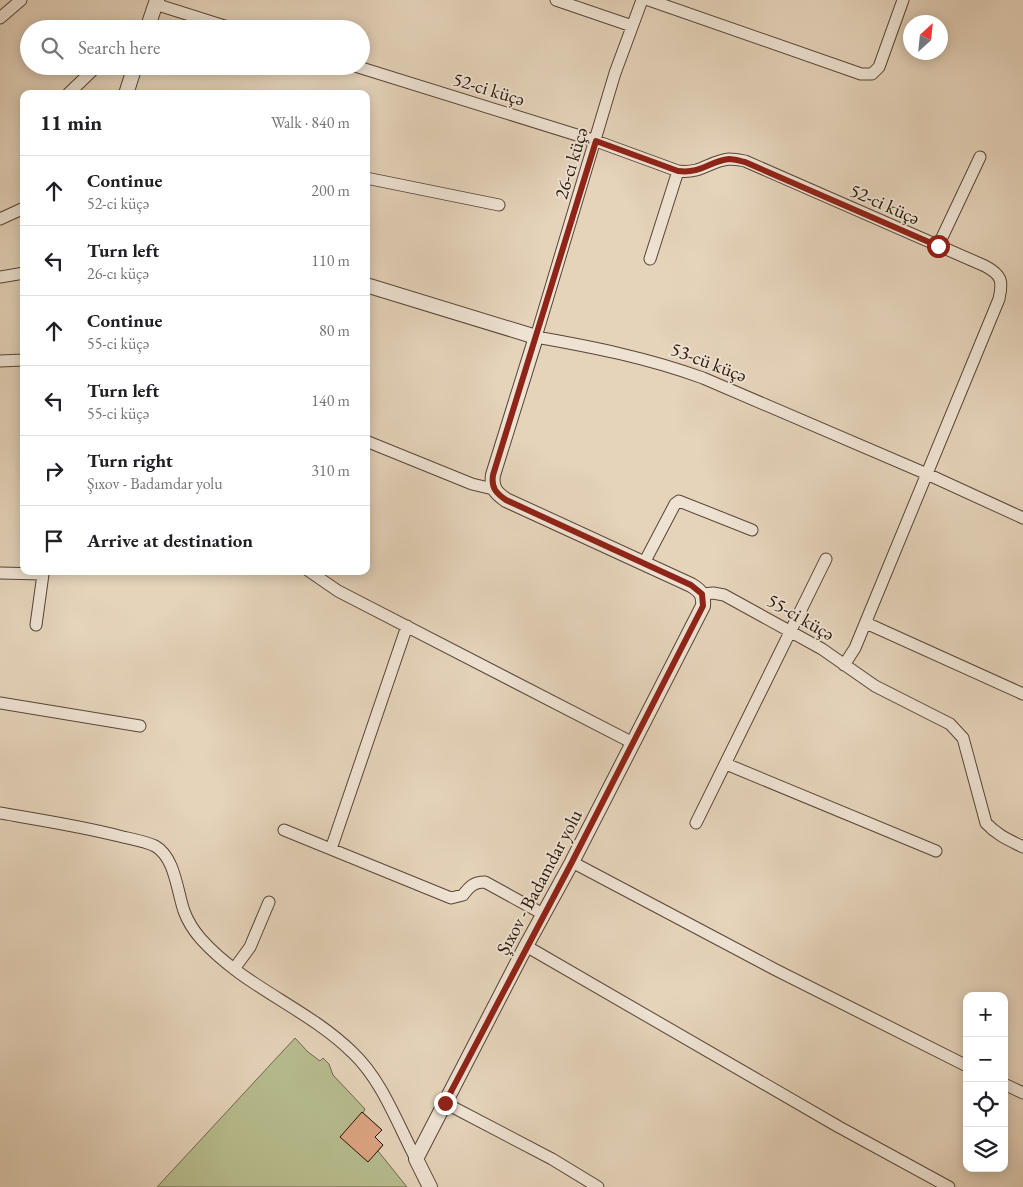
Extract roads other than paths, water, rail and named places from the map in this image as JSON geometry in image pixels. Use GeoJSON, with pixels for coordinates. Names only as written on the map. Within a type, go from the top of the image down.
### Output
{"type":"FeatureCollection","features":[{"type":"Feature","properties":{"kind":"street"},"geometry":{"type":"LineString","coordinates":[[0,18],[21,0]]}},
{"type":"Feature","properties":{"kind":"street"},"geometry":{"type":"LineString","coordinates":[[558,0],[632,26]]}},
{"type":"Feature","properties":{"kind":"street","name":"26-cı küçə"},"geometry":{"type":"LineString","coordinates":[[536,338],[615,73],[642,0]]}},
{"type":"Feature","properties":{"kind":"street"},"geometry":{"type":"LineString","coordinates":[[649,0],[862,74],[872,74],[879,67],[903,0]]}},
{"type":"Feature","properties":{"kind":"street"},"geometry":{"type":"LineString","coordinates":[[150,20],[156,2],[208,20]]}},
{"type":"Feature","properties":{"kind":"street","name":"52-ci küçə"},"geometry":{"type":"LineString","coordinates":[[370,71],[596,141],[678,171],[689,172],[699,170],[720,161],[731,159],[745,162],[996,272],[1001,286],[999,299],[866,623],[855,648],[844,664]]}},
{"type":"Feature","properties":{"kind":"street"},"geometry":{"type":"LineString","coordinates":[[72,90],[88,75]]}},
{"type":"Feature","properties":{"kind":"street"},"geometry":{"type":"LineString","coordinates":[[127,90],[130,75]]}},
{"type":"Feature","properties":{"kind":"street"},"geometry":{"type":"LineString","coordinates":[[938,246],[980,157]]}},
{"type":"Feature","properties":{"kind":"street"},"geometry":{"type":"LineString","coordinates":[[650,259],[678,171]]}},
{"type":"Feature","properties":{"kind":"street"},"geometry":{"type":"LineString","coordinates":[[370,179],[498,205]]}},
{"type":"Feature","properties":{"kind":"street"},"geometry":{"type":"LineString","coordinates":[[0,219],[20,210]]}},
{"type":"Feature","properties":{"kind":"street"},"geometry":{"type":"LineString","coordinates":[[0,277],[20,274]]}},
{"type":"Feature","properties":{"kind":"street","name":"53-cü küçə"},"geometry":{"type":"LineString","coordinates":[[370,286],[536,338],[615,351],[676,368],[928,474],[1023,518]]}},
{"type":"Feature","properties":{"kind":"street"},"geometry":{"type":"LineString","coordinates":[[493,489],[493,475],[536,338]]}},
{"type":"Feature","properties":{"kind":"street"},"geometry":{"type":"LineString","coordinates":[[0,361],[20,360]]}},
{"type":"Feature","properties":{"kind":"street","name":"55-ci küçə"},"geometry":{"type":"LineString","coordinates":[[370,443],[472,484],[493,489],[506,500],[691,585],[702,594],[724,595],[791,631],[875,686],[950,724],[963,738],[986,823],[993,831],[1023,846]]}},
{"type":"Feature","properties":{"kind":"street"},"geometry":{"type":"LineString","coordinates":[[644,563],[675,504],[679,501],[752,530]]}},
{"type":"Feature","properties":{"kind":"street"},"geometry":{"type":"LineString","coordinates":[[696,823],[826,559]]}},
{"type":"Feature","properties":{"kind":"street"},"geometry":{"type":"LineString","coordinates":[[0,573],[20,573]]}},
{"type":"Feature","properties":{"kind":"street"},"geometry":{"type":"LineString","coordinates":[[36,625],[44,575]]}},
{"type":"Feature","properties":{"kind":"street"},"geometry":{"type":"LineString","coordinates":[[315,575],[338,591],[633,743]]}},
{"type":"Feature","properties":{"kind":"street","name":"Şıxov - Badamdar yolu"},"geometry":{"type":"LineString","coordinates":[[416,1159],[526,946],[572,862],[703,606],[702,594]]}},
{"type":"Feature","properties":{"kind":"street"},"geometry":{"type":"LineString","coordinates":[[866,623],[1023,694]]}},
{"type":"Feature","properties":{"kind":"street"},"geometry":{"type":"LineString","coordinates":[[331,849],[407,626]]}},
{"type":"Feature","properties":{"kind":"street"},"geometry":{"type":"LineString","coordinates":[[0,703],[140,726]]}},
{"type":"Feature","properties":{"kind":"street"},"geometry":{"type":"LineString","coordinates":[[726,764],[936,851]]}},
{"type":"Feature","properties":{"kind":"street"},"geometry":{"type":"LineString","coordinates":[[0,813],[102,832],[157,847],[166,857],[171,868],[188,922],[208,947],[260,988],[316,1022],[354,1053],[380,1089],[430,1187]]}},
{"type":"Feature","properties":{"kind":"street"},"geometry":{"type":"LineString","coordinates":[[284,830],[452,898],[463,895],[476,882],[485,882],[543,914]]}},
{"type":"Feature","properties":{"kind":"street"},"geometry":{"type":"LineString","coordinates":[[572,862],[776,970],[963,1064]]}},
{"type":"Feature","properties":{"kind":"street"},"geometry":{"type":"LineString","coordinates":[[234,969],[250,946],[269,902]]}},
{"type":"Feature","properties":{"kind":"street"},"geometry":{"type":"LineString","coordinates":[[526,946],[839,1127],[946,1186]]}},
{"type":"Feature","properties":{"kind":"street"},"geometry":{"type":"LineString","coordinates":[[1008,1086],[1023,1093]]}},
{"type":"Feature","properties":{"kind":"street"},"geometry":{"type":"LineString","coordinates":[[445,1103],[552,1159],[598,1187]]}}]}
